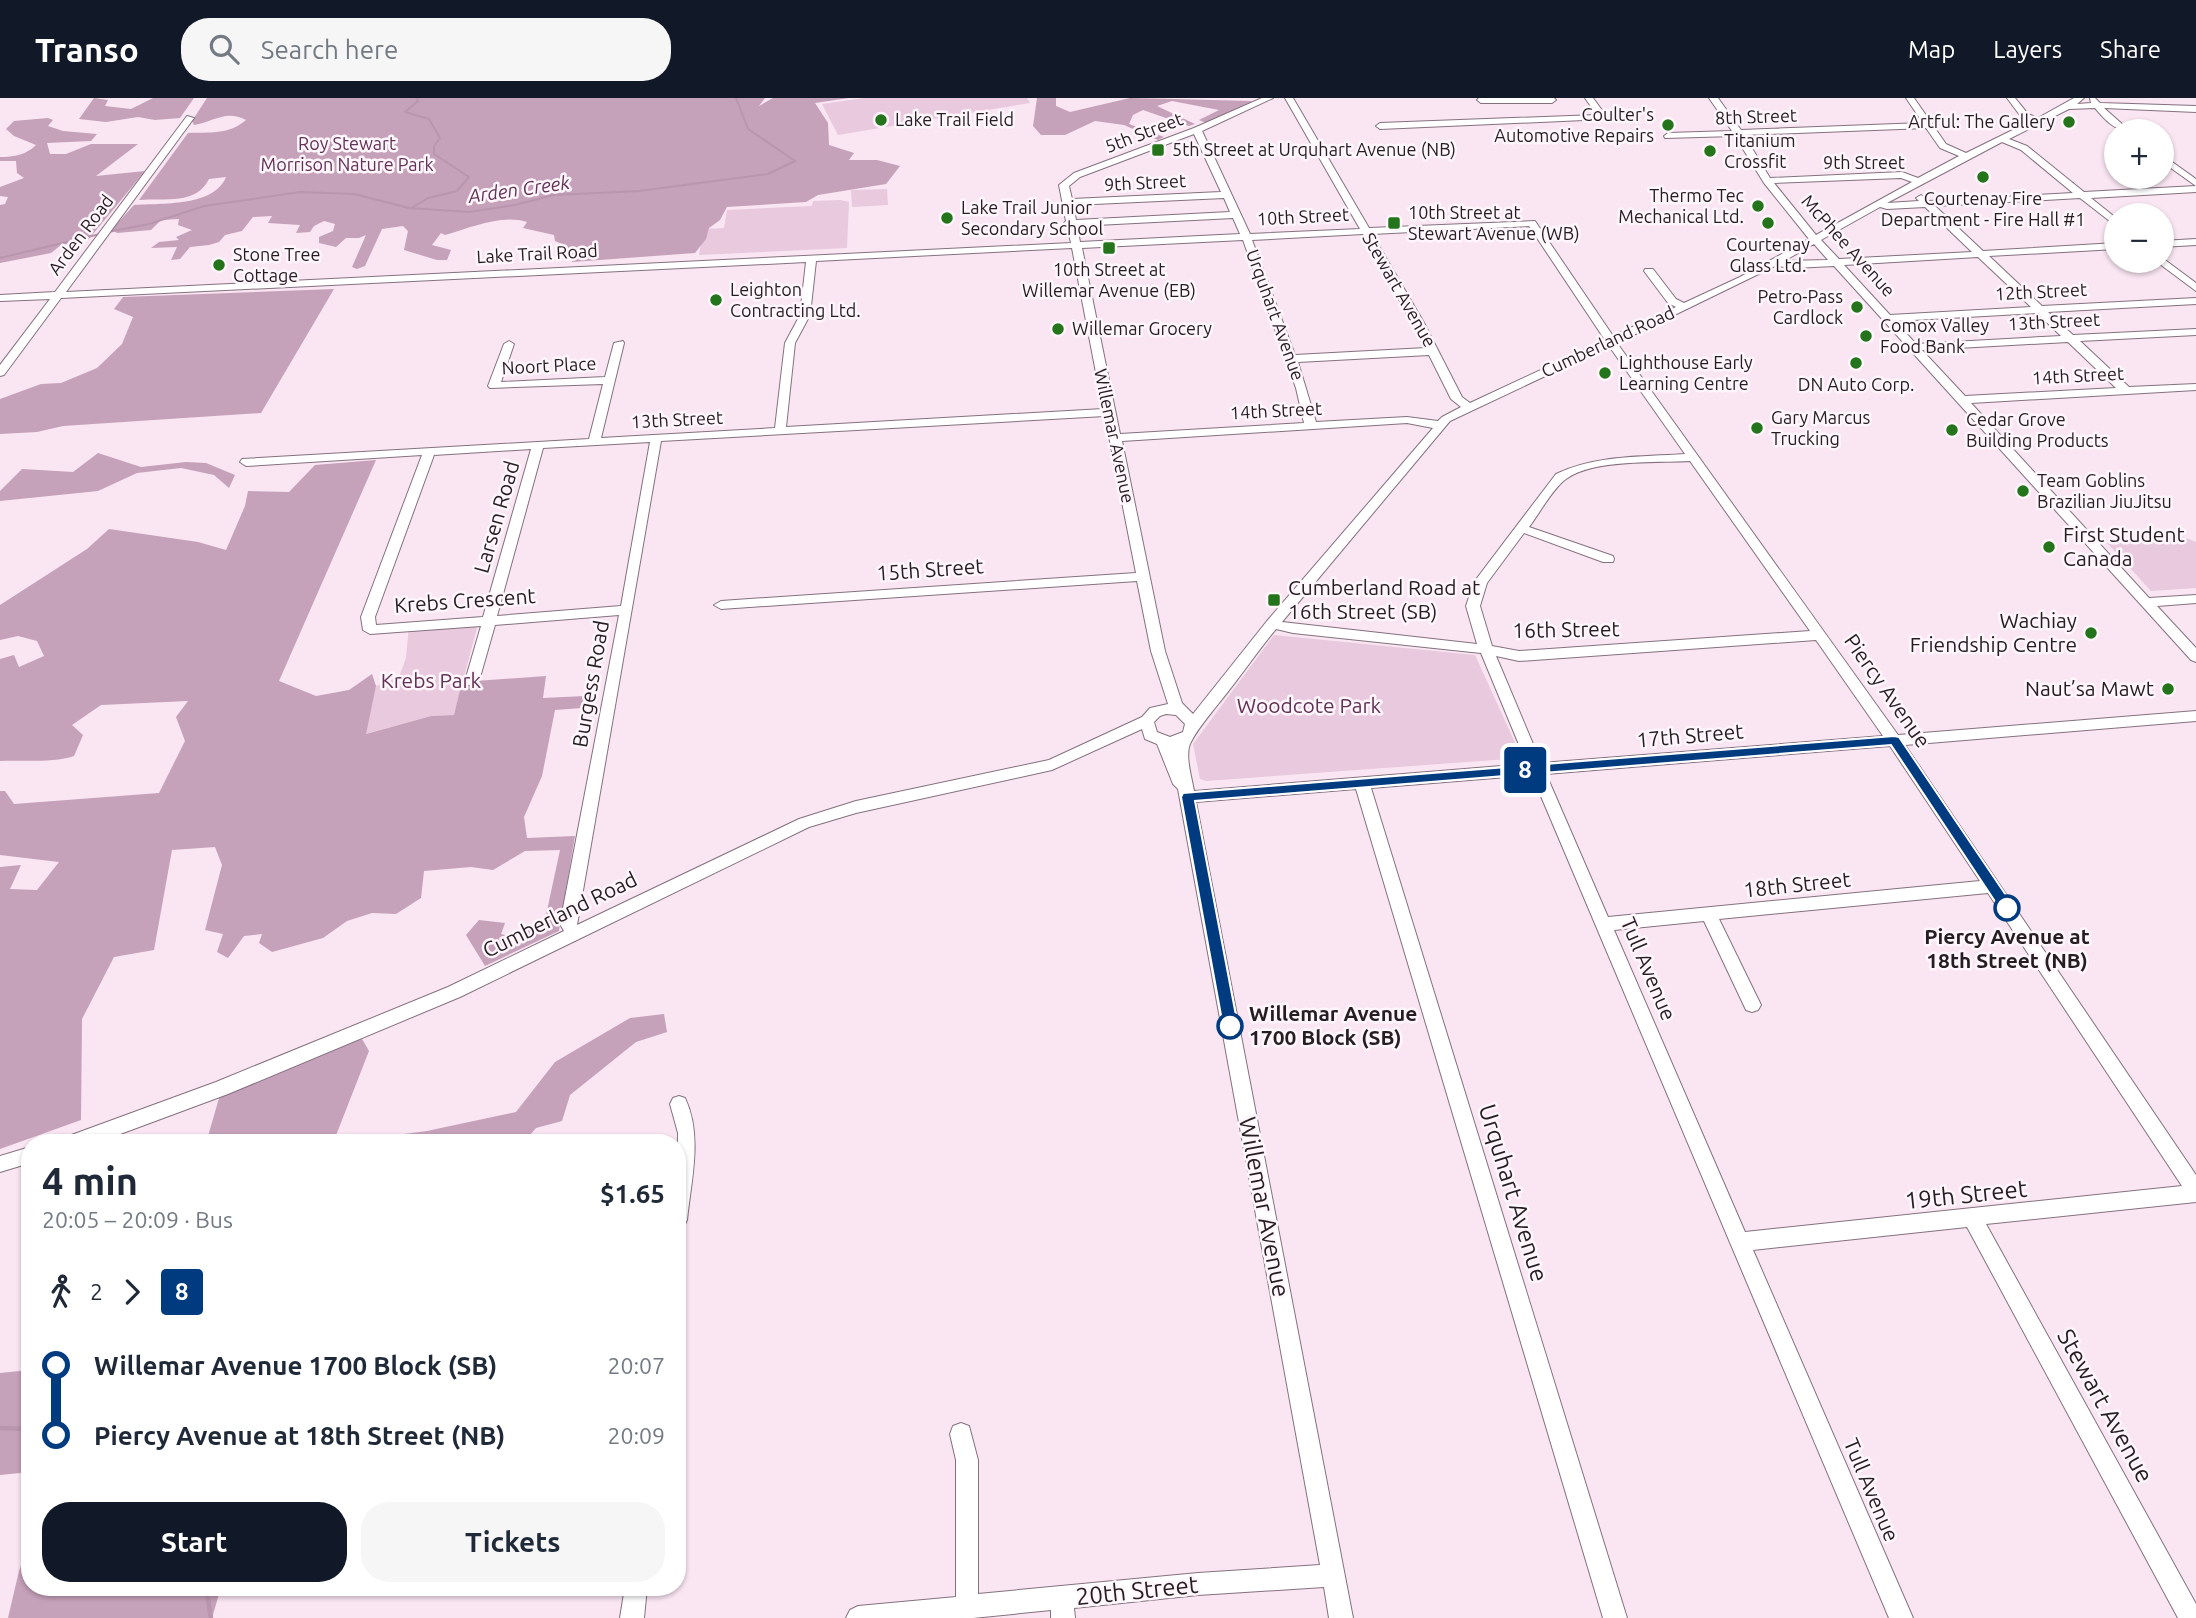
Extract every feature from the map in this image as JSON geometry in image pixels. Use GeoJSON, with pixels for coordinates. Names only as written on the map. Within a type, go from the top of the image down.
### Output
{"type":"FeatureCollection","features":[{"type":"Feature","properties":{"kind":"street","name":"5th Street"},"geometry":{"type":"LineString","coordinates":[[1068,180],[1197,130],[1266,98]]}},
{"type":"Feature","properties":{"kind":"street","name":"Stewart Avenue"},"geometry":{"type":"LineString","coordinates":[[1289,98],[1434,351],[1457,399],[1468,407]]}},
{"type":"Feature","properties":{"kind":"street"},"geometry":{"type":"LineString","coordinates":[[1380,126],[1603,117],[1589,98]]}},
{"type":"Feature","properties":{"kind":"street","name":"McPhee Avenue"},"geometry":{"type":"LineString","coordinates":[[1713,98],[1726,113],[1767,181],[1815,239],[2196,657]]}},
{"type":"Feature","properties":{"kind":"street"},"geometry":{"type":"LineString","coordinates":[[1910,98],[1943,146],[1965,156]]}},
{"type":"Feature","properties":{"kind":"street"},"geometry":{"type":"LineString","coordinates":[[2011,98],[2025,116],[2038,121]]}},
{"type":"Feature","properties":{"kind":"street","name":"Cumberland Road"},"geometry":{"type":"LineString","coordinates":[[98,1134],[165,1110],[454,992],[804,823],[856,807],[1038,769],[1122,740],[1184,739],[1193,723],[1272,624],[1438,425],[1468,407],[1775,263],[1878,203],[2080,98]]}},
{"type":"Feature","properties":{"kind":"street"},"geometry":{"type":"LineString","coordinates":[[1480,99],[1495,121]]}},
{"type":"Feature","properties":{"kind":"street"},"geometry":{"type":"LineString","coordinates":[[1480,99],[1552,100]]}},
{"type":"Feature","properties":{"kind":"street"},"geometry":{"type":"LineString","coordinates":[[2064,108],[2093,100],[2114,110],[2196,111]]}},
{"type":"Feature","properties":{"kind":"street"},"geometry":{"type":"LineString","coordinates":[[2093,100],[2108,118]]}},
{"type":"Feature","properties":{"kind":"street"},"geometry":{"type":"LineString","coordinates":[[2064,108],[2108,118]]}},
{"type":"Feature","properties":{"kind":"street","name":"Arden Road"},"geometry":{"type":"LineString","coordinates":[[0,373],[190,118]]}},
{"type":"Feature","properties":{"kind":"street","name":"8th Street"},"geometry":{"type":"LineString","coordinates":[[1668,136],[1928,125]]}},
{"type":"Feature","properties":{"kind":"street","name":"Urquhart Avenue"},"geometry":{"type":"LineString","coordinates":[[1197,130],[1246,236],[1291,359],[1311,426]]}},
{"type":"Feature","properties":{"kind":"street"},"geometry":{"type":"LineString","coordinates":[[2002,139],[2024,148],[2104,213]]}},
{"type":"Feature","properties":{"kind":"street"},"geometry":{"type":"LineString","coordinates":[[2174,167],[2196,183]]}},
{"type":"Feature","properties":{"kind":"street","name":"9th Street"},"geometry":{"type":"LineString","coordinates":[[1767,181],[1902,175],[1919,181]]}},
{"type":"Feature","properties":{"kind":"street","name":"Willemar Avenue"},"geometry":{"type":"LineString","coordinates":[[1068,180],[1064,185],[1070,224],[1142,577],[1158,651],[1179,711]]}},
{"type":"Feature","properties":{"kind":"street"},"geometry":{"type":"LineString","coordinates":[[1878,203],[1887,206],[2196,188]]}},
{"type":"Feature","properties":{"kind":"street"},"geometry":{"type":"LineString","coordinates":[[1904,189],[1926,202],[2126,391]]}},
{"type":"Feature","properties":{"kind":"street","name":"9th Street"},"geometry":{"type":"LineString","coordinates":[[1066,202],[1226,195]]}},
{"type":"Feature","properties":{"kind":"street"},"geometry":{"type":"LineString","coordinates":[[1029,247],[1055,240],[1064,234],[1070,224],[1236,215]]}},
{"type":"Feature","properties":{"kind":"street","name":"10th Street"},"geometry":{"type":"LineString","coordinates":[[1075,244],[1532,223]]}},
{"type":"Feature","properties":{"kind":"street","name":"Piercy Avenue"},"geometry":{"type":"LineString","coordinates":[[1532,223],[1693,457],[1894,740],[2196,1192]]}},
{"type":"Feature","properties":{"kind":"street"},"geometry":{"type":"LineString","coordinates":[[2174,243],[2196,242]]}},
{"type":"Feature","properties":{"kind":"street","name":"Lake Trail Road"},"geometry":{"type":"LineString","coordinates":[[0,299],[1075,244]]}},
{"type":"Feature","properties":{"kind":"street"},"geometry":{"type":"LineString","coordinates":[[1775,263],[2104,247]]}},
{"type":"Feature","properties":{"kind":"street"},"geometry":{"type":"LineString","coordinates":[[780,431],[789,343],[805,316],[811,258]]}},
{"type":"Feature","properties":{"kind":"street"},"geometry":{"type":"LineString","coordinates":[[2174,270],[2196,288]]}},
{"type":"Feature","properties":{"kind":"street"},"geometry":{"type":"LineString","coordinates":[[1649,271],[1672,301],[1683,307]]}},
{"type":"Feature","properties":{"kind":"street","name":"12th Street"},"geometry":{"type":"LineString","coordinates":[[1888,318],[2196,301]]}},
{"type":"Feature","properties":{"kind":"street","name":"13th Street"},"geometry":{"type":"LineString","coordinates":[[1914,347],[2196,332]]}},
{"type":"Feature","properties":{"kind":"street"},"geometry":{"type":"LineString","coordinates":[[594,442],[619,342]]}},
{"type":"Feature","properties":{"kind":"street","name":"Noort Place"},"geometry":{"type":"LineString","coordinates":[[509,344],[494,386],[609,380]]}},
{"type":"Feature","properties":{"kind":"street"},"geometry":{"type":"LineString","coordinates":[[1291,359],[1434,351]]}},
{"type":"Feature","properties":{"kind":"street","name":"14th Street"},"geometry":{"type":"LineString","coordinates":[[1962,400],[2196,387]]}},
{"type":"Feature","properties":{"kind":"street","name":"13th Street"},"geometry":{"type":"LineString","coordinates":[[246,463],[1110,412]]}},
{"type":"Feature","properties":{"kind":"street","name":"14th Street"},"geometry":{"type":"LineString","coordinates":[[1115,438],[1407,420],[1438,425]]}},
{"type":"Feature","properties":{"kind":"street","name":"Burgess Road"},"geometry":{"type":"LineString","coordinates":[[574,934],[568,924],[656,439]]}},
{"type":"Feature","properties":{"kind":"street","name":"Larsen Road"},"geometry":{"type":"LineString","coordinates":[[472,681],[538,446]]}},
{"type":"Feature","properties":{"kind":"street","name":"Krebs Crescent"},"geometry":{"type":"LineString","coordinates":[[429,452],[368,617],[370,630],[626,610]]}},
{"type":"Feature","properties":{"kind":"street","name":"Tull Avenue"},"geometry":{"type":"LineString","coordinates":[[1693,457],[1587,466],[1570,470],[1560,477],[1481,582],[1473,606],[1486,649],[1536,769],[1901,1618]]}},
{"type":"Feature","properties":{"kind":"street"},"geometry":{"type":"LineString","coordinates":[[1521,528],[1608,559]]}},
{"type":"Feature","properties":{"kind":"street","name":"15th Street"},"geometry":{"type":"LineString","coordinates":[[721,605],[1142,577]]}},
{"type":"Feature","properties":{"kind":"street"},"geometry":{"type":"LineString","coordinates":[[2146,602],[2196,599]]}},
{"type":"Feature","properties":{"kind":"street","name":"16th Street"},"geometry":{"type":"LineString","coordinates":[[1272,624],[1293,629],[1486,649],[1519,656],[1821,635]]}},
{"type":"Feature","properties":{"kind":"street","name":"Willemar Avenue"},"geometry":{"type":"LineString","coordinates":[[1158,651],[1156,668],[1160,700],[1147,730],[1159,740],[1187,797]]}},
{"type":"Feature","properties":{"kind":"street","name":"Cumberland Road"},"geometry":{"type":"LineString","coordinates":[[1179,711],[1194,706],[1220,690]]}},
{"type":"Feature","properties":{"kind":"street"},"geometry":{"type":"LineString","coordinates":[[1151,716],[1179,711],[1193,723]]}},
{"type":"Feature","properties":{"kind":"street","name":"Cumberland Road"},"geometry":{"type":"LineString","coordinates":[[1074,756],[1151,716]]}},
{"type":"Feature","properties":{"kind":"street","name":"17th Street"},"geometry":{"type":"LineString","coordinates":[[1187,797],[2196,717]]}},
{"type":"Feature","properties":{"kind":"street","name":"Willemar Avenue"},"geometry":{"type":"LineString","coordinates":[[1184,739],[1181,752],[1187,797],[1341,1618]]}},
{"type":"Feature","properties":{"kind":"street","name":"Urquhart Avenue"},"geometry":{"type":"LineString","coordinates":[[1362,783],[1615,1618]]}},
{"type":"Feature","properties":{"kind":"street","name":"18th Street"},"geometry":{"type":"LineString","coordinates":[[1604,924],[1993,886]]}},
{"type":"Feature","properties":{"kind":"street"},"geometry":{"type":"LineString","coordinates":[[1709,915],[1752,1005]]}},
{"type":"Feature","properties":{"kind":"street"},"geometry":{"type":"LineString","coordinates":[[679,1104],[687,1133],[686,1142]]}},
{"type":"Feature","properties":{"kind":"street"},"geometry":{"type":"LineString","coordinates":[[0,1164],[21,1158]]}},
{"type":"Feature","properties":{"kind":"street","name":"19th Street"},"geometry":{"type":"LineString","coordinates":[[1740,1242],[1973,1219],[2196,1192]]}},
{"type":"Feature","properties":{"kind":"street","name":"Stewart Avenue"},"geometry":{"type":"LineString","coordinates":[[1973,1219],[2191,1618]]}},
{"type":"Feature","properties":{"kind":"street"},"geometry":{"type":"LineString","coordinates":[[961,1434],[967,1460],[967,1606]]}},
{"type":"Feature","properties":{"kind":"street","name":"20th Street"},"geometry":{"type":"LineString","coordinates":[[858,1618],[967,1606],[1062,1608],[1198,1584],[1333,1575]]}},
{"type":"Feature","properties":{"kind":"street"},"geometry":{"type":"LineString","coordinates":[[632,1618],[635,1596]]}},
{"type":"Feature","properties":{"kind":"green space"},"geometry":{"type":"Polygon","coordinates":[[[94,98],[108,100],[105,106],[131,109],[153,98],[194,98],[180,118],[155,120],[138,117],[106,122],[79,119],[94,98]]]}},
{"type":"Feature","properties":{"kind":"green space","name":"Roy Stewart Morrison Nature Park"},"geometry":{"type":"Polygon","coordinates":[[[207,98],[765,98],[759,106],[773,98],[849,98],[815,103],[828,123],[829,145],[854,153],[849,160],[877,160],[900,166],[886,184],[818,195],[806,202],[727,207],[720,220],[709,228],[706,239],[695,253],[572,262],[567,246],[555,241],[554,235],[523,228],[527,222],[506,220],[445,235],[441,233],[432,245],[451,250],[447,260],[437,260],[404,250],[408,231],[403,226],[382,229],[365,266],[357,269],[352,267],[366,235],[346,238],[336,247],[319,243],[319,237],[333,231],[335,224],[324,221],[314,226],[310,232],[296,233],[300,225],[268,223],[272,216],[253,217],[242,231],[225,235],[219,242],[190,247],[180,259],[171,260],[177,247],[151,248],[159,242],[179,240],[176,237],[192,230],[178,225],[179,219],[161,220],[151,230],[117,233],[112,229],[134,205],[186,202],[199,199],[220,187],[226,177],[209,179],[196,193],[188,197],[139,200],[188,133],[226,130],[246,120],[226,116],[194,125],[192,121],[207,98]]]}},
{"type":"Feature","properties":{"kind":"green space","name":"Lake Trail Field"},"geometry":{"type":"Polygon","coordinates":[[[864,98],[1027,98],[1030,103],[838,135],[822,104],[864,98]]]}},
{"type":"Feature","properties":{"kind":"green space"},"geometry":{"type":"Polygon","coordinates":[[[1037,98],[1056,98],[1056,106],[1070,112],[1130,98],[1253,101],[1206,123],[1199,120],[1219,110],[1172,101],[1157,106],[1195,124],[1189,126],[1143,110],[1133,115],[1129,124],[1164,137],[1158,140],[1124,125],[1095,121],[1065,135],[1041,135],[1033,126],[1037,98]]]}},
{"type":"Feature","properties":{"kind":"green space"},"geometry":{"type":"Polygon","coordinates":[[[48,118],[53,120],[48,126],[63,131],[97,134],[91,141],[47,143],[50,154],[66,154],[91,144],[138,144],[96,176],[145,171],[88,240],[61,245],[51,253],[0,263],[0,205],[5,204],[8,197],[0,196],[0,187],[24,178],[17,173],[16,161],[0,161],[0,157],[20,155],[36,145],[14,136],[6,129],[14,121],[48,118]]]}},
{"type":"Feature","properties":{"kind":"green space"},"geometry":{"type":"Polygon","coordinates":[[[887,189],[888,205],[852,207],[851,190],[887,189]]]}},
{"type":"Feature","properties":{"kind":"green space"},"geometry":{"type":"Polygon","coordinates":[[[813,201],[849,202],[847,248],[699,255],[704,229],[724,228],[727,210],[812,206],[813,201]]]}},
{"type":"Feature","properties":{"kind":"green space"},"geometry":{"type":"Polygon","coordinates":[[[334,289],[261,413],[63,426],[37,432],[0,434],[0,399],[41,384],[61,383],[97,368],[122,344],[133,317],[114,309],[123,297],[334,289]]]}},
{"type":"Feature","properties":{"kind":"green space"},"geometry":{"type":"Polygon","coordinates":[[[98,453],[141,467],[186,462],[206,463],[235,475],[229,488],[214,475],[181,468],[137,473],[98,491],[0,501],[0,491],[22,469],[73,472],[98,453]]]}},
{"type":"Feature","properties":{"kind":"green space"},"geometry":{"type":"Polygon","coordinates":[[[376,460],[279,681],[316,696],[349,690],[372,674],[376,686],[366,734],[431,716],[454,715],[462,682],[546,676],[543,698],[585,696],[582,708],[555,710],[542,776],[524,817],[527,838],[575,836],[559,931],[485,966],[466,935],[479,920],[505,923],[501,934],[513,937],[545,920],[560,850],[525,851],[493,870],[471,867],[424,871],[421,898],[396,914],[372,913],[347,921],[323,938],[272,952],[259,943],[262,934],[244,936],[228,958],[217,952],[223,934],[205,930],[222,865],[215,847],[172,850],[154,950],[114,957],[82,1019],[81,1120],[42,1134],[21,1134],[21,1141],[0,1149],[0,867],[21,865],[10,889],[37,890],[59,862],[0,855],[0,791],[5,791],[14,804],[159,793],[185,741],[176,717],[188,701],[101,705],[72,725],[83,735],[74,756],[48,760],[0,761],[0,659],[14,655],[19,667],[44,656],[37,641],[18,636],[0,640],[0,605],[87,549],[109,529],[198,542],[226,550],[245,506],[248,491],[289,492],[315,465],[376,460]]]}},
{"type":"Feature","properties":{"kind":"green space"},"geometry":{"type":"Polygon","coordinates":[[[2181,536],[2196,542],[2196,588],[2151,591],[2107,543],[2181,536]]]}},
{"type":"Feature","properties":{"kind":"green space","name":"Krebs Park"},"geometry":{"type":"Polygon","coordinates":[[[478,624],[454,715],[431,716],[365,734],[376,686],[399,677],[406,658],[409,625],[478,624]]]}},
{"type":"Feature","properties":{"kind":"green space","name":"Woodcote Park"},"geometry":{"type":"Polygon","coordinates":[[[1274,635],[1475,655],[1522,758],[1206,781],[1200,779],[1193,744],[1274,635]]]}},
{"type":"Feature","properties":{"kind":"green space"},"geometry":{"type":"Polygon","coordinates":[[[664,1014],[667,1032],[636,1042],[570,1095],[562,1121],[536,1128],[531,1134],[404,1134],[516,1112],[555,1062],[630,1018],[664,1014]]]}},
{"type":"Feature","properties":{"kind":"green space"},"geometry":{"type":"Polygon","coordinates":[[[358,1032],[369,1051],[337,1134],[209,1134],[222,1088],[358,1032]]]}},
{"type":"Feature","properties":{"kind":"green space"},"geometry":{"type":"Polygon","coordinates":[[[21,1371],[21,1473],[0,1475],[0,1373],[21,1371]]]}},
{"type":"Feature","properties":{"kind":"green space"},"geometry":{"type":"Polygon","coordinates":[[[21,1565],[21,1596],[218,1596],[212,1618],[8,1618],[21,1565]]]}},
{"type":"Feature","properties":{"kind":"waterway"},"geometry":{"type":"LineString","coordinates":[[413,207],[428,198],[457,191],[469,177],[434,154],[434,146],[440,138],[429,119],[405,112],[418,101],[417,98]]}},
{"type":"Feature","properties":{"kind":"waterway","name":"Arden Creek"},"geometry":{"type":"LineString","coordinates":[[108,232],[149,224],[204,206],[300,192],[354,194],[409,208],[469,212],[515,205],[554,195],[639,191],[768,174],[795,161],[748,129],[736,98]]}},
{"type":"Feature","properties":{"kind":"waterway","name":"Arden Creek"},"geometry":{"type":"LineString","coordinates":[[0,258],[100,234]]}},
{"type":"Feature","properties":{"kind":"waterway"},"geometry":{"type":"LineString","coordinates":[[0,1428],[21,1429]]}},
{"type":"Feature","properties":{"kind":"waterway"},"geometry":{"type":"LineString","coordinates":[[207,1596],[211,1618]]}},
{"type":"Feature","properties":{"kind":"bus line","name":"8"},"geometry":{"type":"LineString","coordinates":[[1230,1026],[1187,797],[1894,740],[2007,908]]}},
{"type":"Feature","properties":{"kind":"place","name":"Lake Trail Field"},"geometry":{"type":"Point","coordinates":[881,120]}},
{"type":"Feature","properties":{"kind":"place","name":"Artful: The Gallery"},"geometry":{"type":"Point","coordinates":[2069,122]}},
{"type":"Feature","properties":{"kind":"place","name":"Coulter's Automotive Repairs"},"geometry":{"type":"Point","coordinates":[1668,125]}},
{"type":"Feature","properties":{"kind":"place","name":"5th Street at Urquhart Avenue (NB)"},"geometry":{"type":"Point","coordinates":[1158,150]}},
{"type":"Feature","properties":{"kind":"place","name":"Titanium Crossfit"},"geometry":{"type":"Point","coordinates":[1710,151]}},
{"type":"Feature","properties":{"kind":"place","name":"Courtenay Fire Department - Fire Hall #1"},"geometry":{"type":"Point","coordinates":[1983,177]}},
{"type":"Feature","properties":{"kind":"place","name":"Thermo Tec Mechanical Ltd."},"geometry":{"type":"Point","coordinates":[1758,206]}},
{"type":"Feature","properties":{"kind":"place","name":"Lake Trail Junior Secondary School"},"geometry":{"type":"Point","coordinates":[947,218]}},
{"type":"Feature","properties":{"kind":"place","name":"10th Street at Stewart Avenue (WB)"},"geometry":{"type":"Point","coordinates":[1394,223]}},
{"type":"Feature","properties":{"kind":"place","name":"Courtenay Glass Ltd."},"geometry":{"type":"Point","coordinates":[1768,223]}},
{"type":"Feature","properties":{"kind":"place","name":"10th Street at Willemar Avenue (EB)"},"geometry":{"type":"Point","coordinates":[1109,248]}},
{"type":"Feature","properties":{"kind":"place","name":"Stone Tree Cottage"},"geometry":{"type":"Point","coordinates":[219,265]}},
{"type":"Feature","properties":{"kind":"place","name":"Leighton Contracting Ltd."},"geometry":{"type":"Point","coordinates":[716,300]}},
{"type":"Feature","properties":{"kind":"place","name":"Petro-Pass Cardlock"},"geometry":{"type":"Point","coordinates":[1857,307]}},
{"type":"Feature","properties":{"kind":"place","name":"Willemar Grocery"},"geometry":{"type":"Point","coordinates":[1058,329]}},
{"type":"Feature","properties":{"kind":"place","name":"Comox Valley Food Bank"},"geometry":{"type":"Point","coordinates":[1866,336]}},
{"type":"Feature","properties":{"kind":"place","name":"DN Auto Corp."},"geometry":{"type":"Point","coordinates":[1856,363]}},
{"type":"Feature","properties":{"kind":"place","name":"Lighthouse Early Learning Centre"},"geometry":{"type":"Point","coordinates":[1605,373]}},
{"type":"Feature","properties":{"kind":"place","name":"Gary Marcus Trucking"},"geometry":{"type":"Point","coordinates":[1757,428]}},
{"type":"Feature","properties":{"kind":"place","name":"Cedar Grove Building Products"},"geometry":{"type":"Point","coordinates":[1952,430]}},
{"type":"Feature","properties":{"kind":"place","name":"Team Goblins Brazilian JiuJitsu"},"geometry":{"type":"Point","coordinates":[2023,491]}},
{"type":"Feature","properties":{"kind":"place","name":"First Student Canada"},"geometry":{"type":"Point","coordinates":[2049,547]}},
{"type":"Feature","properties":{"kind":"place","name":"Cumberland Road at 16th Street (SB)"},"geometry":{"type":"Point","coordinates":[1274,600]}},
{"type":"Feature","properties":{"kind":"place","name":"Wachiay Friendship Centre"},"geometry":{"type":"Point","coordinates":[2091,633]}},
{"type":"Feature","properties":{"kind":"place","name":"Naut’sa Mawt"},"geometry":{"type":"Point","coordinates":[2168,689]}},
{"type":"Feature","properties":{"kind":"place","name":"Piercy Avenue at 18th Street (NB)"},"geometry":{"type":"Point","coordinates":[2007,908]}},
{"type":"Feature","properties":{"kind":"place","name":"Willemar Avenue 1700 Block (SB)"},"geometry":{"type":"Point","coordinates":[1230,1026]}}]}
